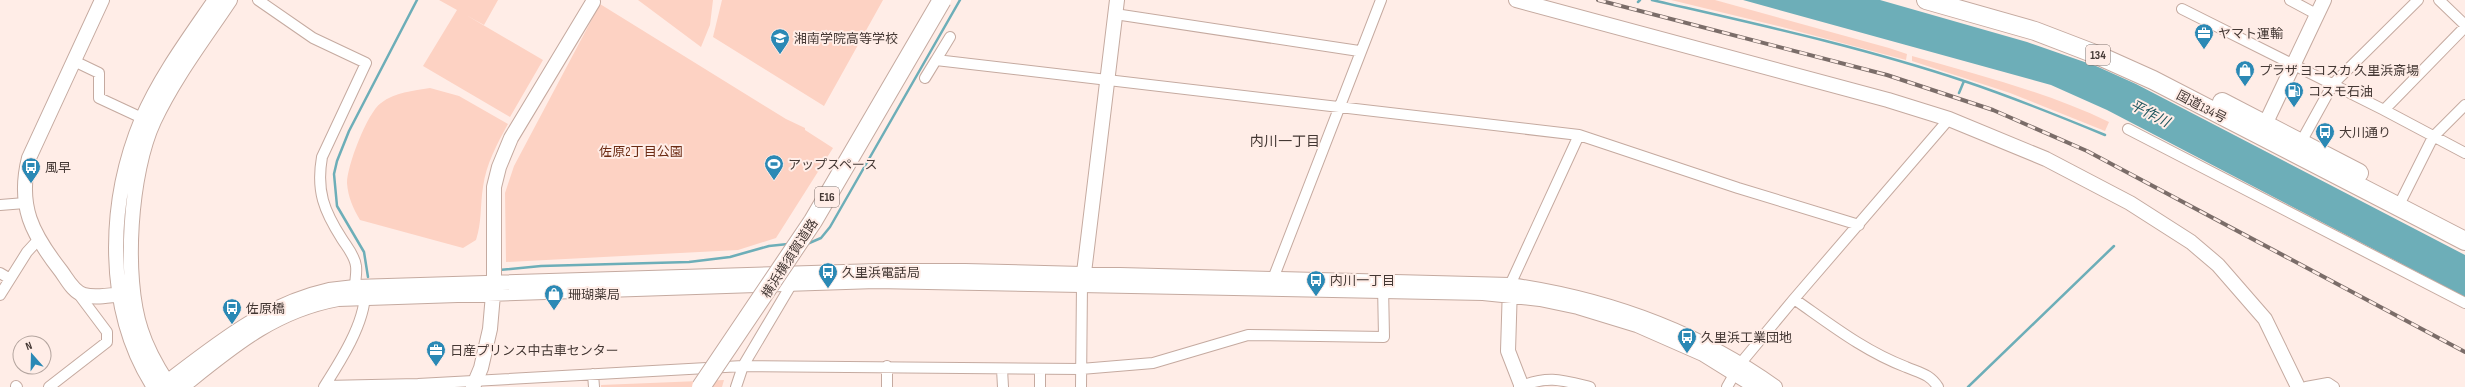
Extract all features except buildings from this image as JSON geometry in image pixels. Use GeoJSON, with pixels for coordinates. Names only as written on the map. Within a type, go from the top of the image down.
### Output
{"type":"FeatureCollection","features":[{"type":"Feature","properties":{"kind":"highway","name":"横浜横須賀道路"},"geometry":{"type":"LineString","coordinates":[[701,387],[813,221],[942,0]]}},
{"type":"Feature","properties":{"kind":"highway","name":"横浜横須賀道路"},"geometry":{"type":"LineString","coordinates":[[709,387],[819,222],[949,0]]}},
{"type":"Feature","properties":{"kind":"highway","name":"国道134号"},"geometry":{"type":"LineString","coordinates":[[1926,0],[2035,31],[2095,54],[2262,130],[2301,142],[2465,241]]}},
{"type":"Feature","properties":{"kind":"highway","name":"国道134号"},"geometry":{"type":"LineString","coordinates":[[1963,0],[2039,22],[2101,44],[2400,202],[2465,229]]}},
{"type":"Feature","properties":{"kind":"street"},"geometry":{"type":"LineString","coordinates":[[49,387],[107,342],[107,332],[38,240],[30,223],[25,203],[24,181],[28,158],[102,0]]}},
{"type":"Feature","properties":{"kind":"street"},"geometry":{"type":"LineString","coordinates":[[215,0],[171,66],[142,118],[121,191],[116,240],[117,272],[154,361],[167,386],[227,337],[273,308],[306,295],[362,291],[493,288],[966,271],[1083,279],[1383,285],[1510,290],[1569,295],[1636,314],[1689,336],[1738,369],[1775,387]]}},
{"type":"Feature","properties":{"kind":"street"},"geometry":{"type":"LineString","coordinates":[[127,293],[134,192],[145,146],[154,122],[177,80],[230,0]]}},
{"type":"Feature","properties":{"kind":"street"},"geometry":{"type":"LineString","coordinates":[[258,0],[313,38],[366,63],[322,158],[320,170],[321,192],[328,218],[352,255],[356,265],[364,307],[347,347],[324,386]]}},
{"type":"Feature","properties":{"kind":"street"},"geometry":{"type":"LineString","coordinates":[[1082,387],[1083,279],[1117,0]]}},
{"type":"Feature","properties":{"kind":"street"},"geometry":{"type":"LineString","coordinates":[[1271,283],[1340,107],[1359,51],[1381,0]]}},
{"type":"Feature","properties":{"kind":"street"},"geometry":{"type":"LineString","coordinates":[[1516,0],[1949,119],[2064,169],[2130,203],[2191,242],[2218,265],[2265,319],[2298,387]]}},
{"type":"Feature","properties":{"kind":"street"},"geometry":{"type":"LineString","coordinates":[[2290,0],[2318,15]]}},
{"type":"Feature","properties":{"kind":"street"},"geometry":{"type":"LineString","coordinates":[[2262,130],[2324,0]]}},
{"type":"Feature","properties":{"kind":"street"},"geometry":{"type":"LineString","coordinates":[[2301,142],[2333,84],[2418,0]]}},
{"type":"Feature","properties":{"kind":"street"},"geometry":{"type":"LineString","coordinates":[[2384,110],[2465,26],[2439,0]]}},
{"type":"Feature","properties":{"kind":"street"},"geometry":{"type":"LineString","coordinates":[[475,383],[490,329],[493,288],[494,187],[499,167],[511,138],[593,2]]}},
{"type":"Feature","properties":{"kind":"street"},"geometry":{"type":"LineString","coordinates":[[2182,9],[2333,84],[2465,153]]}},
{"type":"Feature","properties":{"kind":"street"},"geometry":{"type":"LineString","coordinates":[[1115,14],[1359,51]]}},
{"type":"Feature","properties":{"kind":"street"},"geometry":{"type":"LineString","coordinates":[[925,78],[950,37]]}},
{"type":"Feature","properties":{"kind":"street"},"geometry":{"type":"LineString","coordinates":[[936,60],[1579,135],[1745,191],[1858,225]]}},
{"type":"Feature","properties":{"kind":"street"},"geometry":{"type":"LineString","coordinates":[[74,61],[99,73],[99,98],[142,118]]}},
{"type":"Feature","properties":{"kind":"street"},"geometry":{"type":"LineString","coordinates":[[2400,202],[2433,137],[2465,105]]}},
{"type":"Feature","properties":{"kind":"street"},"geometry":{"type":"LineString","coordinates":[[1727,387],[1738,369],[1794,299],[1949,119]]}},
{"type":"Feature","properties":{"kind":"street"},"geometry":{"type":"LineString","coordinates":[[2128,129],[2465,304]]}},
{"type":"Feature","properties":{"kind":"street"},"geometry":{"type":"LineString","coordinates":[[1579,135],[1510,290],[1508,351],[1521,387],[1540,379],[1560,380],[1590,387]]}},
{"type":"Feature","properties":{"kind":"street"},"geometry":{"type":"LineString","coordinates":[[0,205],[25,203]]}},
{"type":"Feature","properties":{"kind":"street"},"geometry":{"type":"LineString","coordinates":[[0,295],[27,252],[38,240]]}},
{"type":"Feature","properties":{"kind":"street"},"geometry":{"type":"LineString","coordinates":[[0,273],[10,279]]}},
{"type":"Feature","properties":{"kind":"street"},"geometry":{"type":"LineString","coordinates":[[736,387],[743,366],[794,277]]}},
{"type":"Feature","properties":{"kind":"street"},"geometry":{"type":"LineString","coordinates":[[324,386],[475,383],[593,374],[743,366],[887,366],[1002,369],[1081,369],[1153,363],[1248,335],[1384,337],[1383,285]]}},
{"type":"Feature","properties":{"kind":"street"},"geometry":{"type":"LineString","coordinates":[[77,292],[92,296],[127,293]]}},
{"type":"Feature","properties":{"kind":"street"},"geometry":{"type":"LineString","coordinates":[[1794,299],[1865,349],[1933,378],[1938,387]]}},
{"type":"Feature","properties":{"kind":"street"},"geometry":{"type":"LineString","coordinates":[[887,366],[887,387]]}},
{"type":"Feature","properties":{"kind":"street"},"geometry":{"type":"LineString","coordinates":[[1002,369],[1003,387]]}},
{"type":"Feature","properties":{"kind":"street"},"geometry":{"type":"LineString","coordinates":[[1040,369],[1040,387]]}},
{"type":"Feature","properties":{"kind":"street"},"geometry":{"type":"LineString","coordinates":[[1738,369],[1756,387]]}},
{"type":"Feature","properties":{"kind":"street"},"geometry":{"type":"LineString","coordinates":[[593,374],[594,387]]}},
{"type":"Feature","properties":{"kind":"street"},"geometry":{"type":"LineString","coordinates":[[2306,387],[2328,383],[2334,387]]}},
{"type":"Feature","properties":{"kind":"green space"},"geometry":{"type":"Polygon","coordinates":[[[439,0],[498,0],[484,25],[466,15],[543,60],[510,117],[423,66],[457,10],[439,0]]]}},
{"type":"Feature","properties":{"kind":"green space"},"geometry":{"type":"Polygon","coordinates":[[[638,0],[713,0],[710,25],[701,47],[638,0]]]}},
{"type":"Feature","properties":{"kind":"green space"},"geometry":{"type":"Polygon","coordinates":[[[722,0],[883,0],[824,106],[713,37],[722,0]]]}},
{"type":"Feature","properties":{"kind":"green space"},"geometry":{"type":"Polygon","coordinates":[[[1671,0],[1715,0],[1889,48],[1907,54],[1906,60],[1782,27],[1671,0]]]}},
{"type":"Feature","properties":{"kind":"green space","name":"佐原2丁目公園"},"geometry":{"type":"Polygon","coordinates":[[[600,4],[786,119],[805,128],[805,130],[833,148],[776,238],[738,250],[506,262],[505,193],[514,166],[600,4]]]}},
{"type":"Feature","properties":{"kind":"green space"},"geometry":{"type":"Polygon","coordinates":[[[1912,56],[2037,93],[2085,111],[2109,122],[2105,131],[2010,93],[1912,61],[1912,56]]]}},
{"type":"Feature","properties":{"kind":"green space"},"geometry":{"type":"Polygon","coordinates":[[[430,88],[459,96],[508,124],[489,162],[484,179],[479,227],[476,240],[463,248],[360,220],[348,193],[348,175],[354,153],[364,128],[376,109],[381,103],[392,96],[404,92],[430,88]]]}},
{"type":"Feature","properties":{"kind":"green space"},"geometry":{"type":"Polygon","coordinates":[[[724,380],[722,387],[601,387],[601,385],[724,380]]]}},
{"type":"Feature","properties":{"kind":"water","name":"平作川"},"geometry":{"type":"Polygon","coordinates":[[[1743,0],[1880,0],[2027,42],[2096,66],[2136,84],[2465,255],[2465,297],[2107,110],[2051,85],[1743,0]]]}},
{"type":"Feature","properties":{"kind":"waterway"},"geometry":{"type":"LineString","coordinates":[[368,277],[364,252],[337,206],[334,174],[337,161],[349,131],[417,0]]}},
{"type":"Feature","properties":{"kind":"waterway"},"geometry":{"type":"LineString","coordinates":[[807,244],[821,238],[830,227],[960,0]]}},
{"type":"Feature","properties":{"kind":"waterway"},"geometry":{"type":"LineString","coordinates":[[1652,0],[1887,57],[1964,81],[2105,135]]}},
{"type":"Feature","properties":{"kind":"waterway"},"geometry":{"type":"LineString","coordinates":[[1959,93],[1964,81]]}},
{"type":"Feature","properties":{"kind":"waterway"},"geometry":{"type":"LineString","coordinates":[[499,270],[541,266],[689,262],[730,257],[769,246],[788,244]]}},
{"type":"Feature","properties":{"kind":"waterway"},"geometry":{"type":"LineString","coordinates":[[1968,387],[2114,246]]}},
{"type":"Feature","properties":{"kind":"railway"},"geometry":{"type":"LineString","coordinates":[[1598,0],[1887,75],[1993,110],[2087,151],[2465,352]]}},
{"type":"Feature","properties":{"kind":"place","name":"ヤマト運輸"},"geometry":{"type":"Point","coordinates":[2204,50]}},
{"type":"Feature","properties":{"kind":"place","name":"湘南学院高等学校"},"geometry":{"type":"Point","coordinates":[780,55]}},
{"type":"Feature","properties":{"kind":"place","name":"プラザ ヨコスカ 久里浜斎場"},"geometry":{"type":"Point","coordinates":[2245,87]}},
{"type":"Feature","properties":{"kind":"place","name":"コスモ石油"},"geometry":{"type":"Point","coordinates":[2294,108]}},
{"type":"Feature","properties":{"kind":"place","name":"大川通り"},"geometry":{"type":"Point","coordinates":[2325,149]}},
{"type":"Feature","properties":{"kind":"place","name":"アップスペース"},"geometry":{"type":"Point","coordinates":[774,181]}},
{"type":"Feature","properties":{"kind":"place","name":"風早"},"geometry":{"type":"Point","coordinates":[31,184]}},
{"type":"Feature","properties":{"kind":"place","name":"久里浜電話局"},"geometry":{"type":"Point","coordinates":[828,289]}},
{"type":"Feature","properties":{"kind":"place","name":"内川一丁目"},"geometry":{"type":"Point","coordinates":[1316,297]}},
{"type":"Feature","properties":{"kind":"place","name":"珊瑚薬局"},"geometry":{"type":"Point","coordinates":[554,311]}},
{"type":"Feature","properties":{"kind":"place","name":"佐原橋"},"geometry":{"type":"Point","coordinates":[232,325]}},
{"type":"Feature","properties":{"kind":"place","name":"久里浜工業団地"},"geometry":{"type":"Point","coordinates":[1687,354]}},
{"type":"Feature","properties":{"kind":"place","name":"日産プリンス中古車センター"},"geometry":{"type":"Point","coordinates":[436,367]}},
{"type":"Feature","properties":{"kind":"district","name":"内川一丁目"},"geometry":{"type":"Point","coordinates":[1285,141]}}]}
